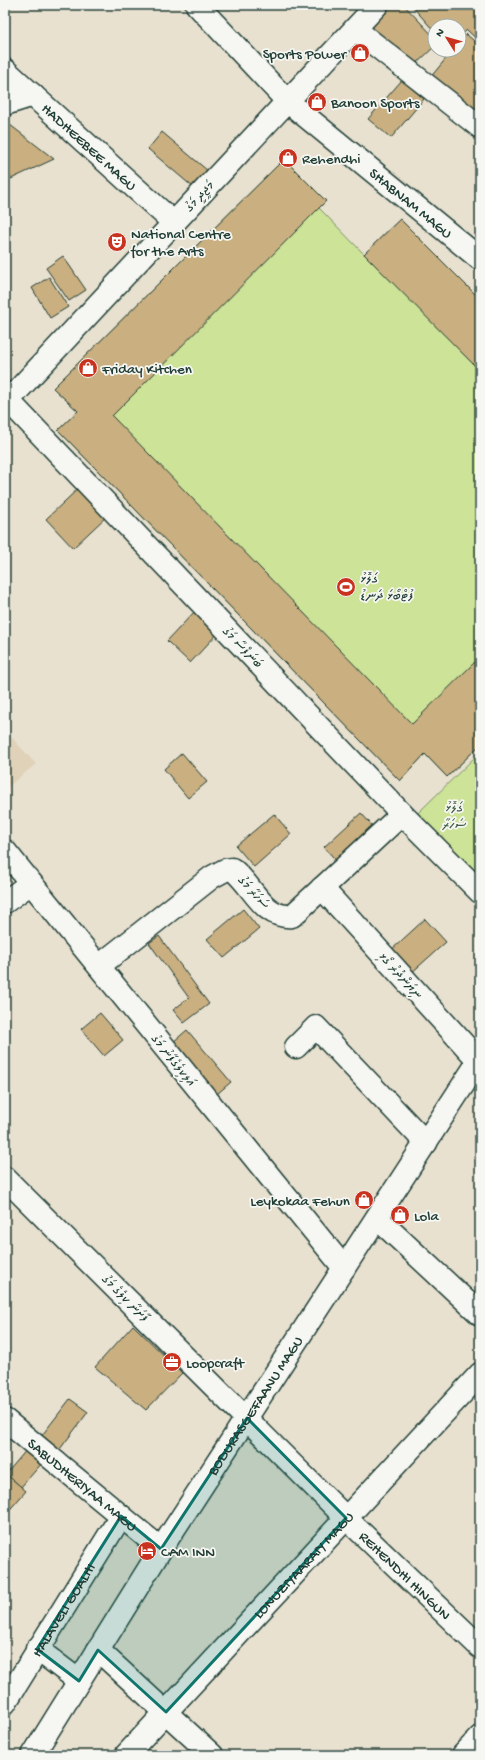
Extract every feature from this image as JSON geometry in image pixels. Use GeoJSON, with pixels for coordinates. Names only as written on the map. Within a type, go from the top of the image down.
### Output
{"type":"FeatureCollection","features":[{"type":"Feature","properties":{"kind":"street","name":"SHABNAM MAGU"},"geometry":{"type":"LineString","coordinates":[[197,5],[287,101],[480,258]]}},
{"type":"Feature","properties":{"kind":"street","name":"މަޖީދީ މަގު"},"geometry":{"type":"LineString","coordinates":[[6,400],[174,223],[377,5]]}},
{"type":"Feature","properties":{"kind":"street"},"geometry":{"type":"LineString","coordinates":[[355,29],[480,127]]}},
{"type":"Feature","properties":{"kind":"street","name":"HADHEEBEE MAGU"},"geometry":{"type":"LineString","coordinates":[[5,70],[174,223]]}},
{"type":"Feature","properties":{"kind":"street"},"geometry":{"type":"LineString","coordinates":[[5,104],[33,95]]}},
{"type":"Feature","properties":{"kind":"street","name":"ބަނަފްސާ މަގު"},"geometry":{"type":"LineString","coordinates":[[6,400],[402,814],[480,892]]}},
{"type":"Feature","properties":{"kind":"street","name":"ސަހަރާ މަގު"},"geometry":{"type":"LineString","coordinates":[[99,966],[212,877],[225,870],[232,869],[239,874],[270,910],[282,917],[292,916],[402,814]]}},
{"type":"Feature","properties":{"kind":"street","name":"އަލިކިލެގެފާނު މަގު"},"geometry":{"type":"LineString","coordinates":[[5,851],[344,1268]]}},
{"type":"Feature","properties":{"kind":"street"},"geometry":{"type":"LineString","coordinates":[[5,902],[31,883]]}},
{"type":"Feature","properties":{"kind":"street","name":"ނިޔަންދުރު ގޯޅި"},"geometry":{"type":"LineString","coordinates":[[322,888],[479,1060]]}},
{"type":"Feature","properties":{"kind":"street"},"geometry":{"type":"LineString","coordinates":[[296,1047],[316,1027],[426,1143]]}},
{"type":"Feature","properties":{"kind":"street","name":"BODURASGEFAANU MAGU"},"geometry":{"type":"LineString","coordinates":[[33,1755],[162,1548],[479,1060]]}},
{"type":"Feature","properties":{"kind":"street","name":"ފާށަނާ ކިލެގެ މަގު"},"geometry":{"type":"LineString","coordinates":[[5,1178],[247,1418]]}},
{"type":"Feature","properties":{"kind":"street"},"geometry":{"type":"LineString","coordinates":[[377,1218],[480,1314]]}},
{"type":"Feature","properties":{"kind":"street","name":"LONUZIYAARAIY MAGU"},"geometry":{"type":"LineString","coordinates":[[126,1755],[480,1374]]}},
{"type":"Feature","properties":{"kind":"street","name":"REHENDHI HINGUN"},"geometry":{"type":"LineString","coordinates":[[247,1418],[346,1518],[480,1647]]}},
{"type":"Feature","properties":{"kind":"street","name":"SABUDHERIYAA MAGU"},"geometry":{"type":"LineString","coordinates":[[6,1423],[162,1548]]}},
{"type":"Feature","properties":{"kind":"street","name":"HALAVELI GOALHI"},"geometry":{"type":"LineString","coordinates":[[5,1703],[121,1516]]}},
{"type":"Feature","properties":{"kind":"street"},"geometry":{"type":"LineString","coordinates":[[38,1649],[79,1681]]}},
{"type":"Feature","properties":{"kind":"street"},"geometry":{"type":"LineString","coordinates":[[98,1650],[212,1755]]}},
{"type":"Feature","properties":{"kind":"street"},"geometry":{"type":"LineString","coordinates":[[463,1755],[480,1737]]}},
{"type":"Feature","properties":{"kind":"highlighted area"},"geometry":{"type":"Polygon","coordinates":[[[247,1418],[346,1518],[166,1712],[98,1650],[79,1681],[37,1649],[121,1516],[161,1549],[247,1418]]]}},
{"type":"Feature","properties":{"kind":"shaded area"},"geometry":{"type":"Polygon","coordinates":[[[5,730],[36,764],[5,789],[5,730]]]}},
{"type":"Feature","properties":{"kind":"green space","name":"ގަލޮޅު ފުޓްބޯޅަ ދަނޑު"},"geometry":{"type":"Polygon","coordinates":[[[284,159],[326,201],[319,208],[364,254],[400,219],[480,299],[480,745],[447,777],[425,754],[400,781],[58,430],[78,411],[53,388],[284,159]]]}},
{"type":"Feature","properties":{"kind":"green space","name":"ގަލޮޅު ސަހަރާ"},"geometry":{"type":"Polygon","coordinates":[[[480,752],[480,880],[416,815],[480,752]]]}},
{"type":"Feature","properties":{"kind":"building"},"geometry":{"type":"Polygon","coordinates":[[[388,5],[404,5],[427,29],[427,54],[414,66],[374,34],[371,25],[388,5]]]}},
{"type":"Feature","properties":{"kind":"building"},"geometry":{"type":"Polygon","coordinates":[[[411,5],[474,5],[480,11],[480,42],[467,30],[467,18],[427,18],[427,23],[411,5]]]}},
{"type":"Feature","properties":{"kind":"building"},"geometry":{"type":"Polygon","coordinates":[[[467,35],[480,46],[480,117],[429,79],[446,58],[467,58],[467,35]]]}},
{"type":"Feature","properties":{"kind":"building"},"geometry":{"type":"Polygon","coordinates":[[[402,80],[424,99],[391,138],[368,119],[402,80]]]}},
{"type":"Feature","properties":{"kind":"building"},"geometry":{"type":"Polygon","coordinates":[[[5,121],[54,159],[11,179],[5,166],[5,121]]]}},
{"type":"Feature","properties":{"kind":"building"},"geometry":{"type":"Polygon","coordinates":[[[162,132],[208,171],[194,188],[148,149],[162,132]]]}},
{"type":"Feature","properties":{"kind":"building"},"geometry":{"type":"Polygon","coordinates":[[[284,159],[326,201],[112,416],[412,724],[480,657],[480,745],[447,777],[425,754],[400,781],[58,430],[78,411],[53,388],[284,159]]]}},
{"type":"Feature","properties":{"kind":"building"},"geometry":{"type":"Polygon","coordinates":[[[400,219],[480,299],[480,371],[364,254],[400,219]]]}},
{"type":"Feature","properties":{"kind":"building"},"geometry":{"type":"Polygon","coordinates":[[[63,256],[86,290],[69,301],[46,268],[63,256]]]}},
{"type":"Feature","properties":{"kind":"building"},"geometry":{"type":"Polygon","coordinates":[[[49,277],[68,307],[50,318],[32,288],[49,277]]]}},
{"type":"Feature","properties":{"kind":"building"},"geometry":{"type":"Polygon","coordinates":[[[82,485],[109,514],[73,548],[46,519],[82,485]]]}},
{"type":"Feature","properties":{"kind":"building"},"geometry":{"type":"Polygon","coordinates":[[[196,610],[219,632],[190,663],[167,641],[196,610]]]}},
{"type":"Feature","properties":{"kind":"building"},"geometry":{"type":"Polygon","coordinates":[[[182,753],[207,782],[188,798],[164,769],[182,753]]]}},
{"type":"Feature","properties":{"kind":"building"},"geometry":{"type":"Polygon","coordinates":[[[361,813],[378,832],[341,866],[324,847],[361,813]]]}},
{"type":"Feature","properties":{"kind":"building"},"geometry":{"type":"Polygon","coordinates":[[[274,814],[291,834],[254,867],[236,846],[274,814]]]}},
{"type":"Feature","properties":{"kind":"building"},"geometry":{"type":"Polygon","coordinates":[[[243,909],[259,929],[224,958],[207,939],[243,909]]]}},
{"type":"Feature","properties":{"kind":"building"},"geometry":{"type":"Polygon","coordinates":[[[425,919],[446,942],[409,975],[389,952],[425,919]]]}},
{"type":"Feature","properties":{"kind":"building"},"geometry":{"type":"Polygon","coordinates":[[[159,936],[209,1004],[184,1023],[173,1010],[189,998],[149,943],[159,936]]]}},
{"type":"Feature","properties":{"kind":"building"},"geometry":{"type":"Polygon","coordinates":[[[100,1013],[123,1040],[104,1056],[81,1029],[100,1013]]]}},
{"type":"Feature","properties":{"kind":"building"},"geometry":{"type":"Polygon","coordinates":[[[187,1030],[231,1082],[210,1100],[166,1048],[187,1030]]]}},
{"type":"Feature","properties":{"kind":"building"},"geometry":{"type":"Polygon","coordinates":[[[133,1325],[182,1373],[146,1410],[95,1367],[133,1325]]]}},
{"type":"Feature","properties":{"kind":"building"},"geometry":{"type":"Polygon","coordinates":[[[70,1399],[88,1412],[54,1457],[36,1443],[70,1399]]]}},
{"type":"Feature","properties":{"kind":"building"},"geometry":{"type":"Polygon","coordinates":[[[28,1448],[43,1462],[21,1487],[6,1474],[28,1448]]]}},
{"type":"Feature","properties":{"kind":"building"},"geometry":{"type":"Polygon","coordinates":[[[5,1473],[26,1491],[5,1515],[5,1473]]]}},
{"type":"Feature","properties":{"kind":"place","name":"Sports Power"},"geometry":{"type":"Point","coordinates":[360,53]}},
{"type":"Feature","properties":{"kind":"place","name":"Banoon Sports"},"geometry":{"type":"Point","coordinates":[317,102]}},
{"type":"Feature","properties":{"kind":"place","name":"Rehendhi"},"geometry":{"type":"Point","coordinates":[288,158]}},
{"type":"Feature","properties":{"kind":"place","name":"National Centre for the Arts"},"geometry":{"type":"Point","coordinates":[117,242]}},
{"type":"Feature","properties":{"kind":"place","name":"Friday Kitchen"},"geometry":{"type":"Point","coordinates":[88,368]}},
{"type":"Feature","properties":{"kind":"place","name":"ގަލޮޅު ފުޓްބޯޅަ ދަނޑު"},"geometry":{"type":"Point","coordinates":[346,587]}},
{"type":"Feature","properties":{"kind":"place","name":"Leykokaa Fehun"},"geometry":{"type":"Point","coordinates":[364,1200]}},
{"type":"Feature","properties":{"kind":"place","name":"Lola"},"geometry":{"type":"Point","coordinates":[400,1215]}},
{"type":"Feature","properties":{"kind":"place","name":"Loopcraft"},"geometry":{"type":"Point","coordinates":[172,1362]}},
{"type":"Feature","properties":{"kind":"place","name":"CAM INN"},"geometry":{"type":"Point","coordinates":[147,1551]}}]}
